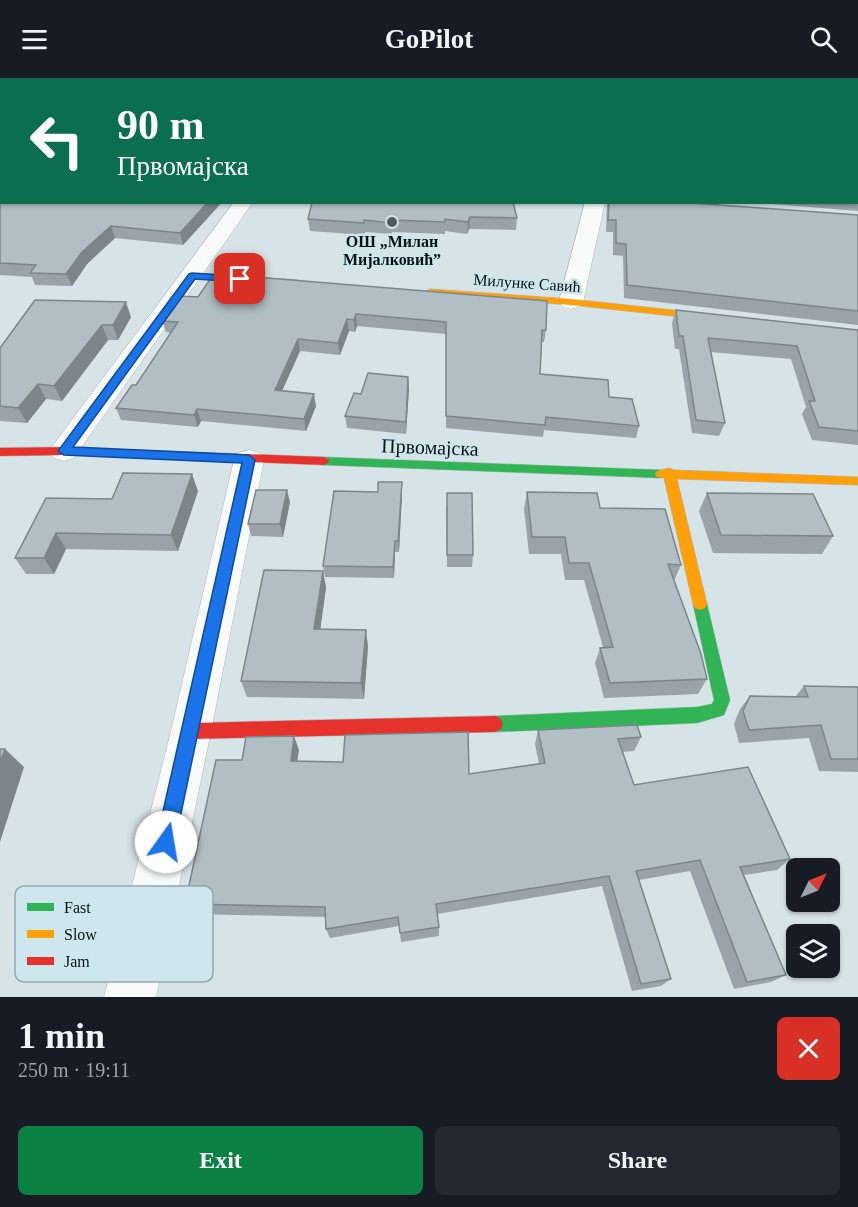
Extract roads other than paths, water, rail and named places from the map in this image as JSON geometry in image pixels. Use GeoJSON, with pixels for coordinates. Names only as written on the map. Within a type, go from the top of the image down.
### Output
{"type":"FeatureCollection","features":[{"type":"Feature","properties":{"kind":"street"},"geometry":{"type":"LineString","coordinates":[[64,451],[243,204]]}},
{"type":"Feature","properties":{"kind":"street"},"geometry":{"type":"LineString","coordinates":[[571,302],[595,204]]}},
{"type":"Feature","properties":{"kind":"street"},"geometry":{"type":"LineString","coordinates":[[192,276],[311,284]]}},
{"type":"Feature","properties":{"kind":"street","name":"Милунке Савић"},"geometry":{"type":"LineString","coordinates":[[417,291],[571,302],[732,320]]}},
{"type":"Feature","properties":{"kind":"street","name":"Првомајска"},"geometry":{"type":"LineString","coordinates":[[0,452],[64,451],[249,460],[623,473],[669,472],[858,481]]}},
{"type":"Feature","properties":{"kind":"street"},"geometry":{"type":"LineString","coordinates":[[155,886],[249,460]]}},
{"type":"Feature","properties":{"kind":"street"},"geometry":{"type":"LineString","coordinates":[[191,731],[502,724],[697,715],[718,710],[722,699],[669,472]]}},
{"type":"Feature","properties":{"kind":"street"},"geometry":{"type":"LineString","coordinates":[[130,997],[133,982]]}},
{"type":"Feature","properties":{"kind":"place","name":"ОШ „Милан Мијалковић”"},"geometry":{"type":"Point","coordinates":[392,222]}}]}
